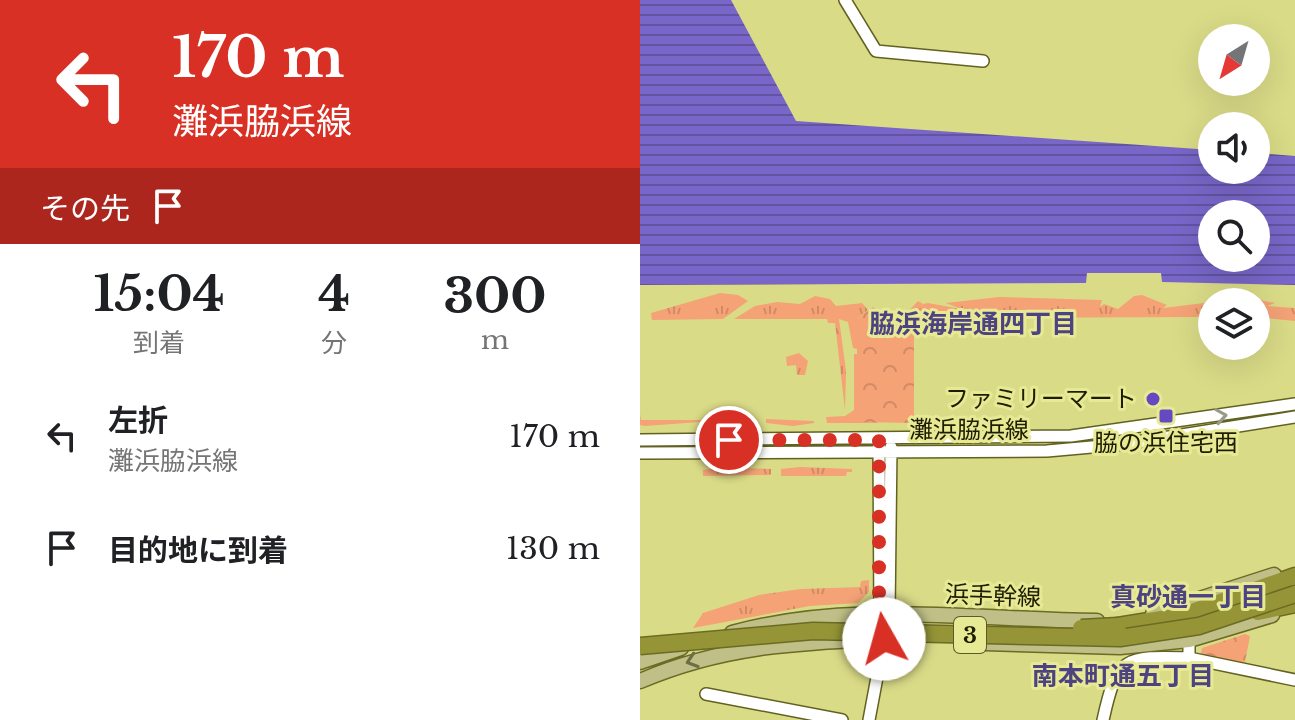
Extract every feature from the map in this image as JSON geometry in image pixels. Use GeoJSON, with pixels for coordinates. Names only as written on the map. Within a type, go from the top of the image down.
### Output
{"type":"FeatureCollection","features":[{"type":"Feature","properties":{"kind":"highway","name":"3"},"geometry":{"type":"LineString","coordinates":[[640,636],[812,622],[1087,628],[1160,621],[1295,576]]}},
{"type":"Feature","properties":{"kind":"highway"},"geometry":{"type":"LineString","coordinates":[[1160,621],[1205,615],[1295,585]]}},
{"type":"Feature","properties":{"kind":"highway","name":"3"},"geometry":{"type":"LineString","coordinates":[[640,646],[824,631],[1120,638],[1176,631],[1295,594]]}},
{"type":"Feature","properties":{"kind":"highway"},"geometry":{"type":"LineString","coordinates":[[1218,620],[1295,606]]}},
{"type":"Feature","properties":{"kind":"main road","name":"浜手幹線"},"geometry":{"type":"LineString","coordinates":[[640,662],[771,623],[807,617],[884,613],[1114,621],[1155,614],[1295,568]]}},
{"type":"Feature","properties":{"kind":"main road","name":"浜手幹線"},"geometry":{"type":"LineString","coordinates":[[640,681],[700,658],[777,643],[884,639],[1120,647],[1189,640],[1295,606]]}},
{"type":"Feature","properties":{"kind":"street"},"geometry":{"type":"LineString","coordinates":[[845,0],[876,51],[983,61]]}},
{"type":"Feature","properties":{"kind":"street","name":"灘浜脇浜線"},"geometry":{"type":"LineString","coordinates":[[640,453],[885,446],[1071,436],[1295,404]]}},
{"type":"Feature","properties":{"kind":"street","name":"灘浜脇浜線"},"geometry":{"type":"LineString","coordinates":[[640,440],[1087,448],[1295,417]]}},
{"type":"Feature","properties":{"kind":"street"},"geometry":{"type":"LineString","coordinates":[[869,720],[884,639],[885,446]]}},
{"type":"Feature","properties":{"kind":"street"},"geometry":{"type":"LineString","coordinates":[[1189,640],[1189,658]]}},
{"type":"Feature","properties":{"kind":"street"},"geometry":{"type":"LineString","coordinates":[[1103,720],[1112,681],[1129,661],[1189,658],[1295,680]]}},
{"type":"Feature","properties":{"kind":"street"},"geometry":{"type":"LineString","coordinates":[[706,694],[842,720]]}},
{"type":"Feature","properties":{"kind":"green space"},"geometry":{"type":"Polygon","coordinates":[[[720,293],[738,295],[748,301],[723,319],[652,320],[651,313],[720,293]]]}},
{"type":"Feature","properties":{"kind":"green space"},"geometry":{"type":"Polygon","coordinates":[[[1142,295],[1167,305],[1163,308],[1198,304],[1198,317],[911,318],[923,304],[928,303],[961,309],[946,303],[999,297],[1102,300],[1100,307],[1104,304],[1118,309],[1134,296],[1142,295]]]}},
{"type":"Feature","properties":{"kind":"green space"},"geometry":{"type":"Polygon","coordinates":[[[815,296],[830,299],[836,306],[862,303],[868,310],[857,319],[857,349],[853,348],[848,322],[839,319],[846,371],[845,410],[835,323],[828,323],[827,319],[734,319],[755,306],[777,302],[800,304],[815,296]]]}},
{"type":"Feature","properties":{"kind":"green space"},"geometry":{"type":"Polygon","coordinates":[[[918,301],[923,304],[914,315],[914,423],[857,422],[857,319],[873,307],[888,321],[904,316],[918,301]]]}},
{"type":"Feature","properties":{"kind":"green space"},"geometry":{"type":"Polygon","coordinates":[[[1270,306],[1295,308],[1295,321],[1270,318],[1270,306]]]}},
{"type":"Feature","properties":{"kind":"green space"},"geometry":{"type":"Polygon","coordinates":[[[799,353],[808,361],[805,375],[797,375],[796,365],[787,366],[786,357],[799,353]]]}},
{"type":"Feature","properties":{"kind":"green space"},"geometry":{"type":"Polygon","coordinates":[[[854,354],[862,354],[878,423],[827,423],[826,417],[845,416],[854,410],[854,354]]]}},
{"type":"Feature","properties":{"kind":"green space"},"geometry":{"type":"Polygon","coordinates":[[[640,414],[641,420],[725,420],[725,427],[700,422],[645,426],[640,425],[640,414]]]}},
{"type":"Feature","properties":{"kind":"green space"},"geometry":{"type":"Polygon","coordinates":[[[766,419],[814,423],[793,426],[766,423],[766,419]]]}},
{"type":"Feature","properties":{"kind":"green space"},"geometry":{"type":"Polygon","coordinates":[[[723,467],[771,469],[771,475],[703,476],[703,470],[723,467]]]}},
{"type":"Feature","properties":{"kind":"green space"},"geometry":{"type":"Polygon","coordinates":[[[781,469],[852,469],[852,472],[847,472],[846,476],[781,476],[781,469]]]}},
{"type":"Feature","properties":{"kind":"green space"},"geometry":{"type":"Polygon","coordinates":[[[869,580],[869,592],[858,603],[810,606],[693,628],[703,613],[759,595],[801,589],[860,587],[861,581],[869,580]]]}},
{"type":"Feature","properties":{"kind":"green space"},"geometry":{"type":"Polygon","coordinates":[[[1245,634],[1250,636],[1245,662],[1209,659],[1201,653],[1202,648],[1245,634]]]}},
{"type":"Feature","properties":{"kind":"shaded area"},"geometry":{"type":"Polygon","coordinates":[[[640,0],[731,0],[796,121],[1198,149],[1198,184],[1270,184],[1270,154],[1295,156],[1295,285],[1162,282],[1161,273],[1087,273],[1086,283],[640,285],[640,0]]]}},
{"type":"Feature","properties":{"kind":"place","name":"ファミリーマート"},"geometry":{"type":"Point","coordinates":[1153,399]}},
{"type":"Feature","properties":{"kind":"place","name":"脇の浜住宅西"},"geometry":{"type":"Point","coordinates":[1166,416]}},
{"type":"Feature","properties":{"kind":"district","name":"脇浜海岸通四丁目"},"geometry":{"type":"Point","coordinates":[973,324]}},
{"type":"Feature","properties":{"kind":"district","name":"真砂通一丁目"},"geometry":{"type":"Point","coordinates":[1188,597]}},
{"type":"Feature","properties":{"kind":"district","name":"南本町通五丁目"},"geometry":{"type":"Point","coordinates":[1123,676]}},
{"type":"Feature","properties":{"kind":"route"},"geometry":{"type":"LineString","coordinates":[[729,440],[879,440],[879,613],[884,639]]}}]}
